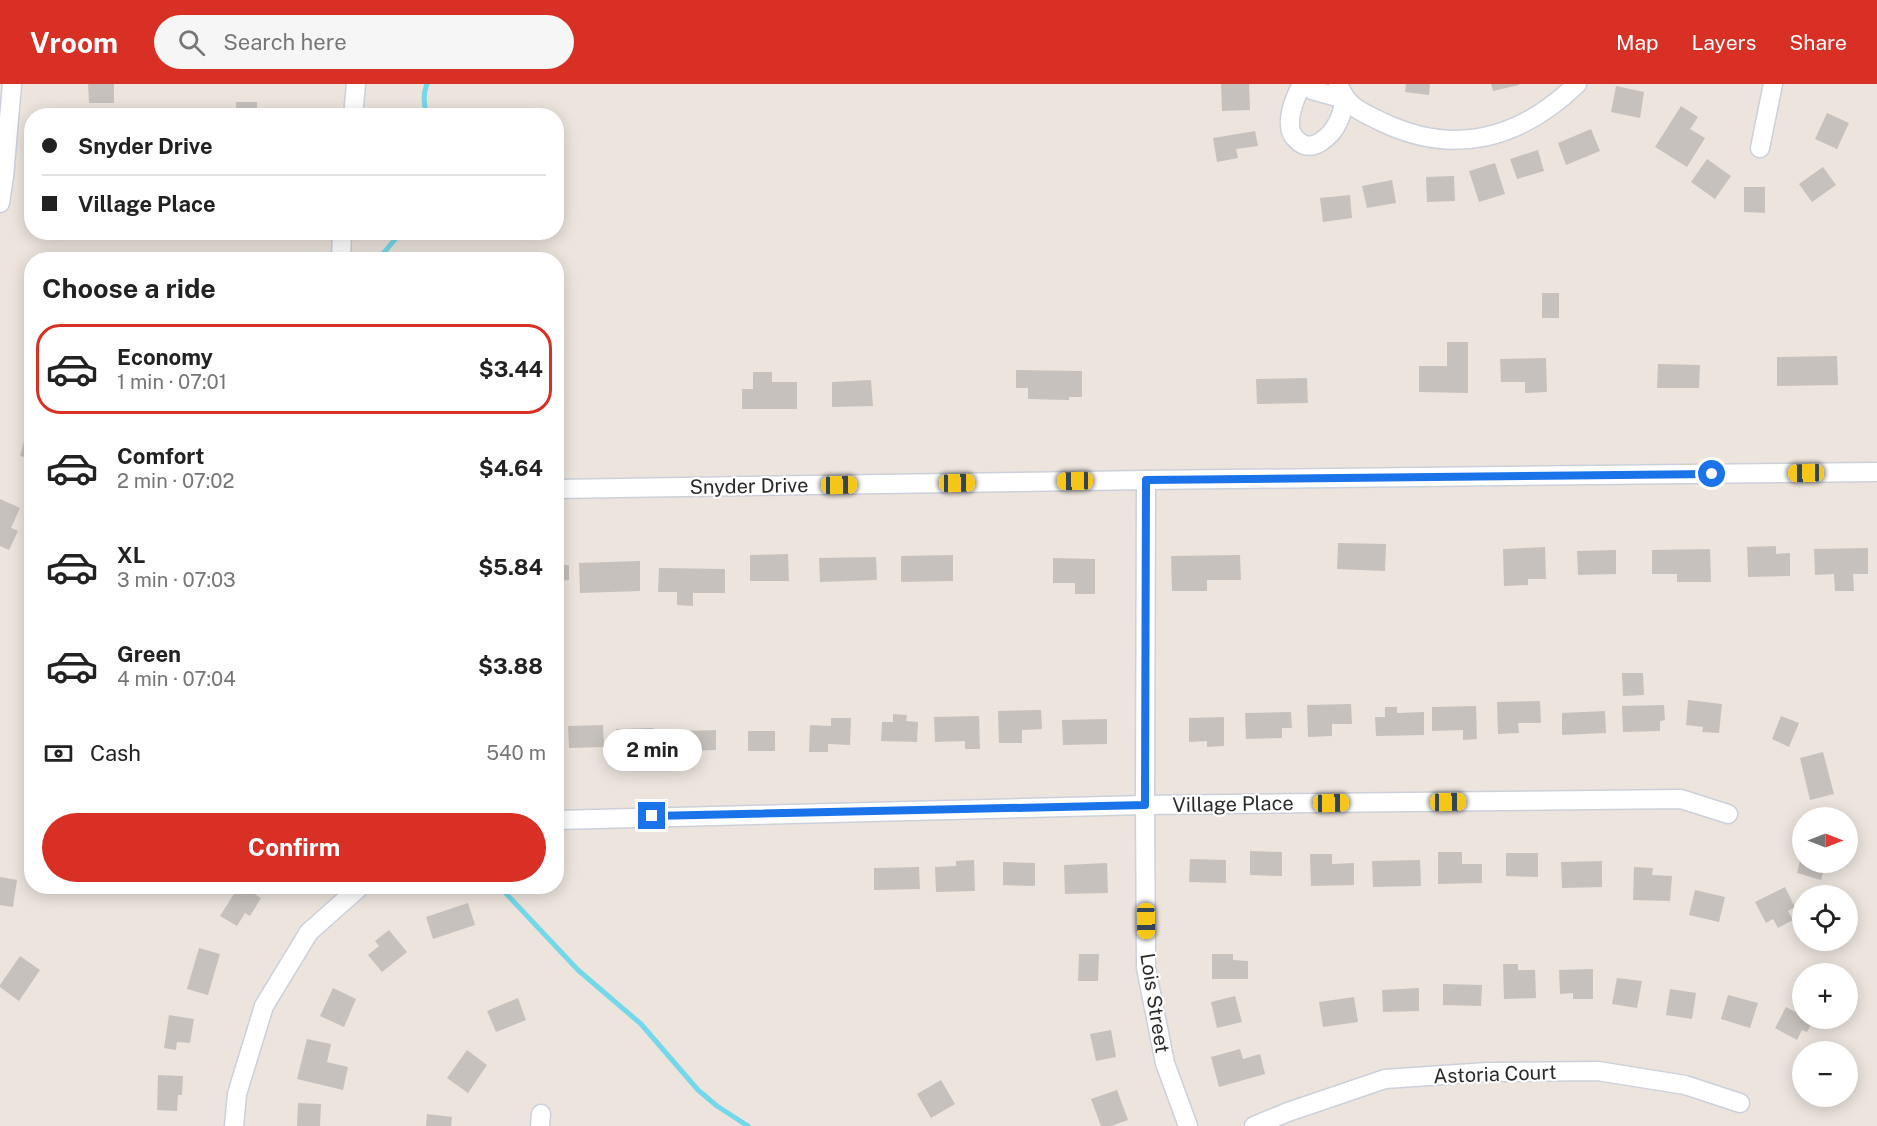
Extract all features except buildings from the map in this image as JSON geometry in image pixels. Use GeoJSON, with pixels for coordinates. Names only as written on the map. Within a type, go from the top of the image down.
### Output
{"type":"FeatureCollection","features":[{"type":"Feature","properties":{"kind":"street"},"geometry":{"type":"LineString","coordinates":[[0,203],[12,84]]}},
{"type":"Feature","properties":{"kind":"street"},"geometry":{"type":"LineString","coordinates":[[354,108],[356,84]]}},
{"type":"Feature","properties":{"kind":"street"},"geometry":{"type":"LineString","coordinates":[[1302,84],[1294,100],[1290,125],[1293,137],[1301,145],[1312,146],[1325,140],[1338,123],[1342,92]]}},
{"type":"Feature","properties":{"kind":"street"},"geometry":{"type":"LineString","coordinates":[[1308,84],[1312,90],[1342,92],[1363,112],[1402,130],[1446,140],[1470,140],[1508,131],[1562,99],[1577,84]]}},
{"type":"Feature","properties":{"kind":"street"},"geometry":{"type":"LineString","coordinates":[[1760,148],[1773,84]]}},
{"type":"Feature","properties":{"kind":"street","name":"Snyder Drive"},"geometry":{"type":"LineString","coordinates":[[564,489],[1877,472]]}},
{"type":"Feature","properties":{"kind":"street","name":"Lois Street"},"geometry":{"type":"LineString","coordinates":[[1146,480],[1146,968],[1164,1063],[1188,1126]]}},
{"type":"Feature","properties":{"kind":"street","name":"Village Place"},"geometry":{"type":"LineString","coordinates":[[564,820],[1145,805],[1681,799],[1728,814]]}},
{"type":"Feature","properties":{"kind":"street"},"geometry":{"type":"LineString","coordinates":[[234,1126],[237,1094],[264,1006],[309,932],[352,894]]}},
{"type":"Feature","properties":{"kind":"street","name":"Astoria Court"},"geometry":{"type":"LineString","coordinates":[[1254,1126],[1385,1079],[1487,1072],[1598,1071],[1685,1085],[1740,1103]]}},
{"type":"Feature","properties":{"kind":"waterway"},"geometry":{"type":"LineString","coordinates":[[425,108],[427,84]]}},
{"type":"Feature","properties":{"kind":"waterway"},"geometry":{"type":"LineString","coordinates":[[385,252],[394,240]]}},
{"type":"Feature","properties":{"kind":"waterway"},"geometry":{"type":"LineString","coordinates":[[507,894],[578,970],[641,1024],[698,1090],[717,1106],[748,1126]]}},
{"type":"Feature","properties":{"kind":"route"},"geometry":{"type":"LineString","coordinates":[[652,816],[1145,805],[1146,480],[1712,474]]}}]}
